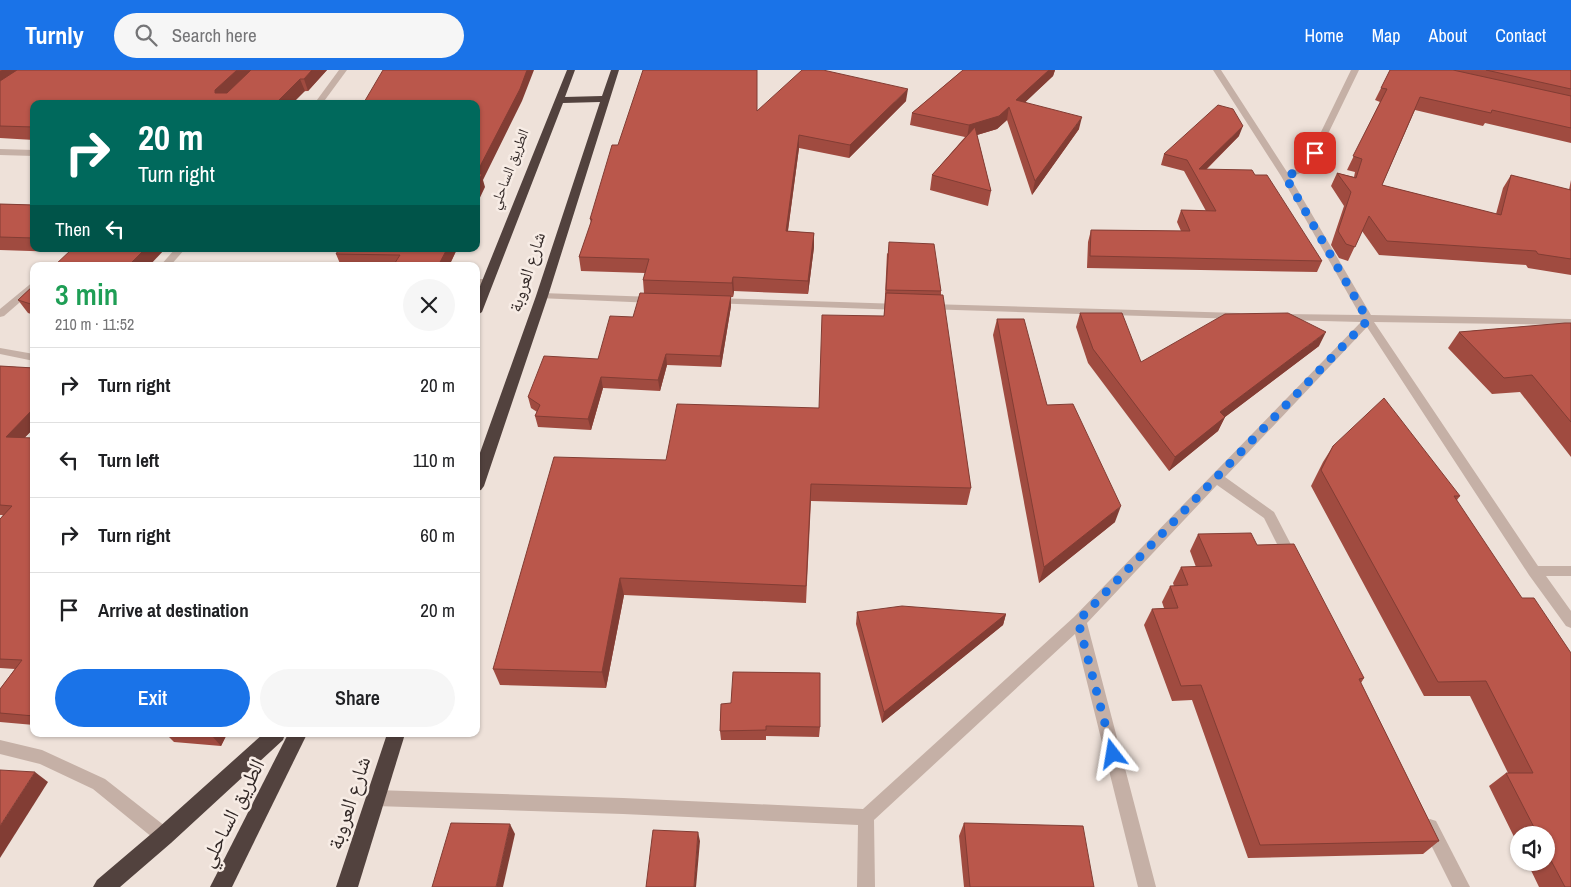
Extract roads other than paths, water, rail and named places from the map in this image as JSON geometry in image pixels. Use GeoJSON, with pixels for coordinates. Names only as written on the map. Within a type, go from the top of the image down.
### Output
{"type":"FeatureCollection","features":[{"type":"Feature","properties":{"kind":"highway","name":"الطريق الساحلي"},"geometry":{"type":"LineString","coordinates":[[482,282],[571,70]]}},
{"type":"Feature","properties":{"kind":"highway","name":"شارع العروبة"},"geometry":{"type":"LineString","coordinates":[[480,474],[542,296],[615,70]]}},
{"type":"Feature","properties":{"kind":"highway"},"geometry":{"type":"LineString","coordinates":[[558,100],[606,99]]}},
{"type":"Feature","properties":{"kind":"highway"},"geometry":{"type":"LineString","coordinates":[[104,887],[164,836],[273,737]]}},
{"type":"Feature","properties":{"kind":"highway","name":"الطريق الساحلي"},"geometry":{"type":"LineString","coordinates":[[221,887],[296,737]]}},
{"type":"Feature","properties":{"kind":"highway","name":"شارع العروبة"},"geometry":{"type":"LineString","coordinates":[[347,887],[395,737]]}},
{"type":"Feature","properties":{"kind":"street"},"geometry":{"type":"LineString","coordinates":[[321,100],[343,70]]}},
{"type":"Feature","properties":{"kind":"street"},"geometry":{"type":"LineString","coordinates":[[1217,70],[1285,176],[1368,320],[1534,571],[1571,622]]}},
{"type":"Feature","properties":{"kind":"street"},"geometry":{"type":"LineString","coordinates":[[1285,176],[1307,169],[1355,70]]}},
{"type":"Feature","properties":{"kind":"street"},"geometry":{"type":"LineString","coordinates":[[0,152],[30,153]]}},
{"type":"Feature","properties":{"kind":"street"},"geometry":{"type":"LineString","coordinates":[[169,262],[177,252]]}},
{"type":"Feature","properties":{"kind":"street"},"geometry":{"type":"LineString","coordinates":[[0,314],[30,288]]}},
{"type":"Feature","properties":{"kind":"street"},"geometry":{"type":"LineString","coordinates":[[542,296],[661,300]]}},
{"type":"Feature","properties":{"kind":"street"},"geometry":{"type":"LineString","coordinates":[[701,301],[1249,316]]}},
{"type":"Feature","properties":{"kind":"street"},"geometry":{"type":"LineString","coordinates":[[1269,317],[1571,322]]}},
{"type":"Feature","properties":{"kind":"street"},"geometry":{"type":"LineString","coordinates":[[375,798],[623,806],[866,817],[1078,621],[1368,320]]}},
{"type":"Feature","properties":{"kind":"street"},"geometry":{"type":"LineString","coordinates":[[0,351],[30,357]]}},
{"type":"Feature","properties":{"kind":"street"},"geometry":{"type":"LineString","coordinates":[[1217,478],[1269,515],[1296,568]]}},
{"type":"Feature","properties":{"kind":"street"},"geometry":{"type":"LineString","coordinates":[[1534,571],[1571,571]]}},
{"type":"Feature","properties":{"kind":"street"},"geometry":{"type":"LineString","coordinates":[[1078,621],[1148,887]]}},
{"type":"Feature","properties":{"kind":"street"},"geometry":{"type":"LineString","coordinates":[[0,747],[42,757],[99,784],[164,836]]}},
{"type":"Feature","properties":{"kind":"street"},"geometry":{"type":"LineString","coordinates":[[1424,816],[1461,887]]}},
{"type":"Feature","properties":{"kind":"street"},"geometry":{"type":"LineString","coordinates":[[866,817],[866,887]]}}]}
